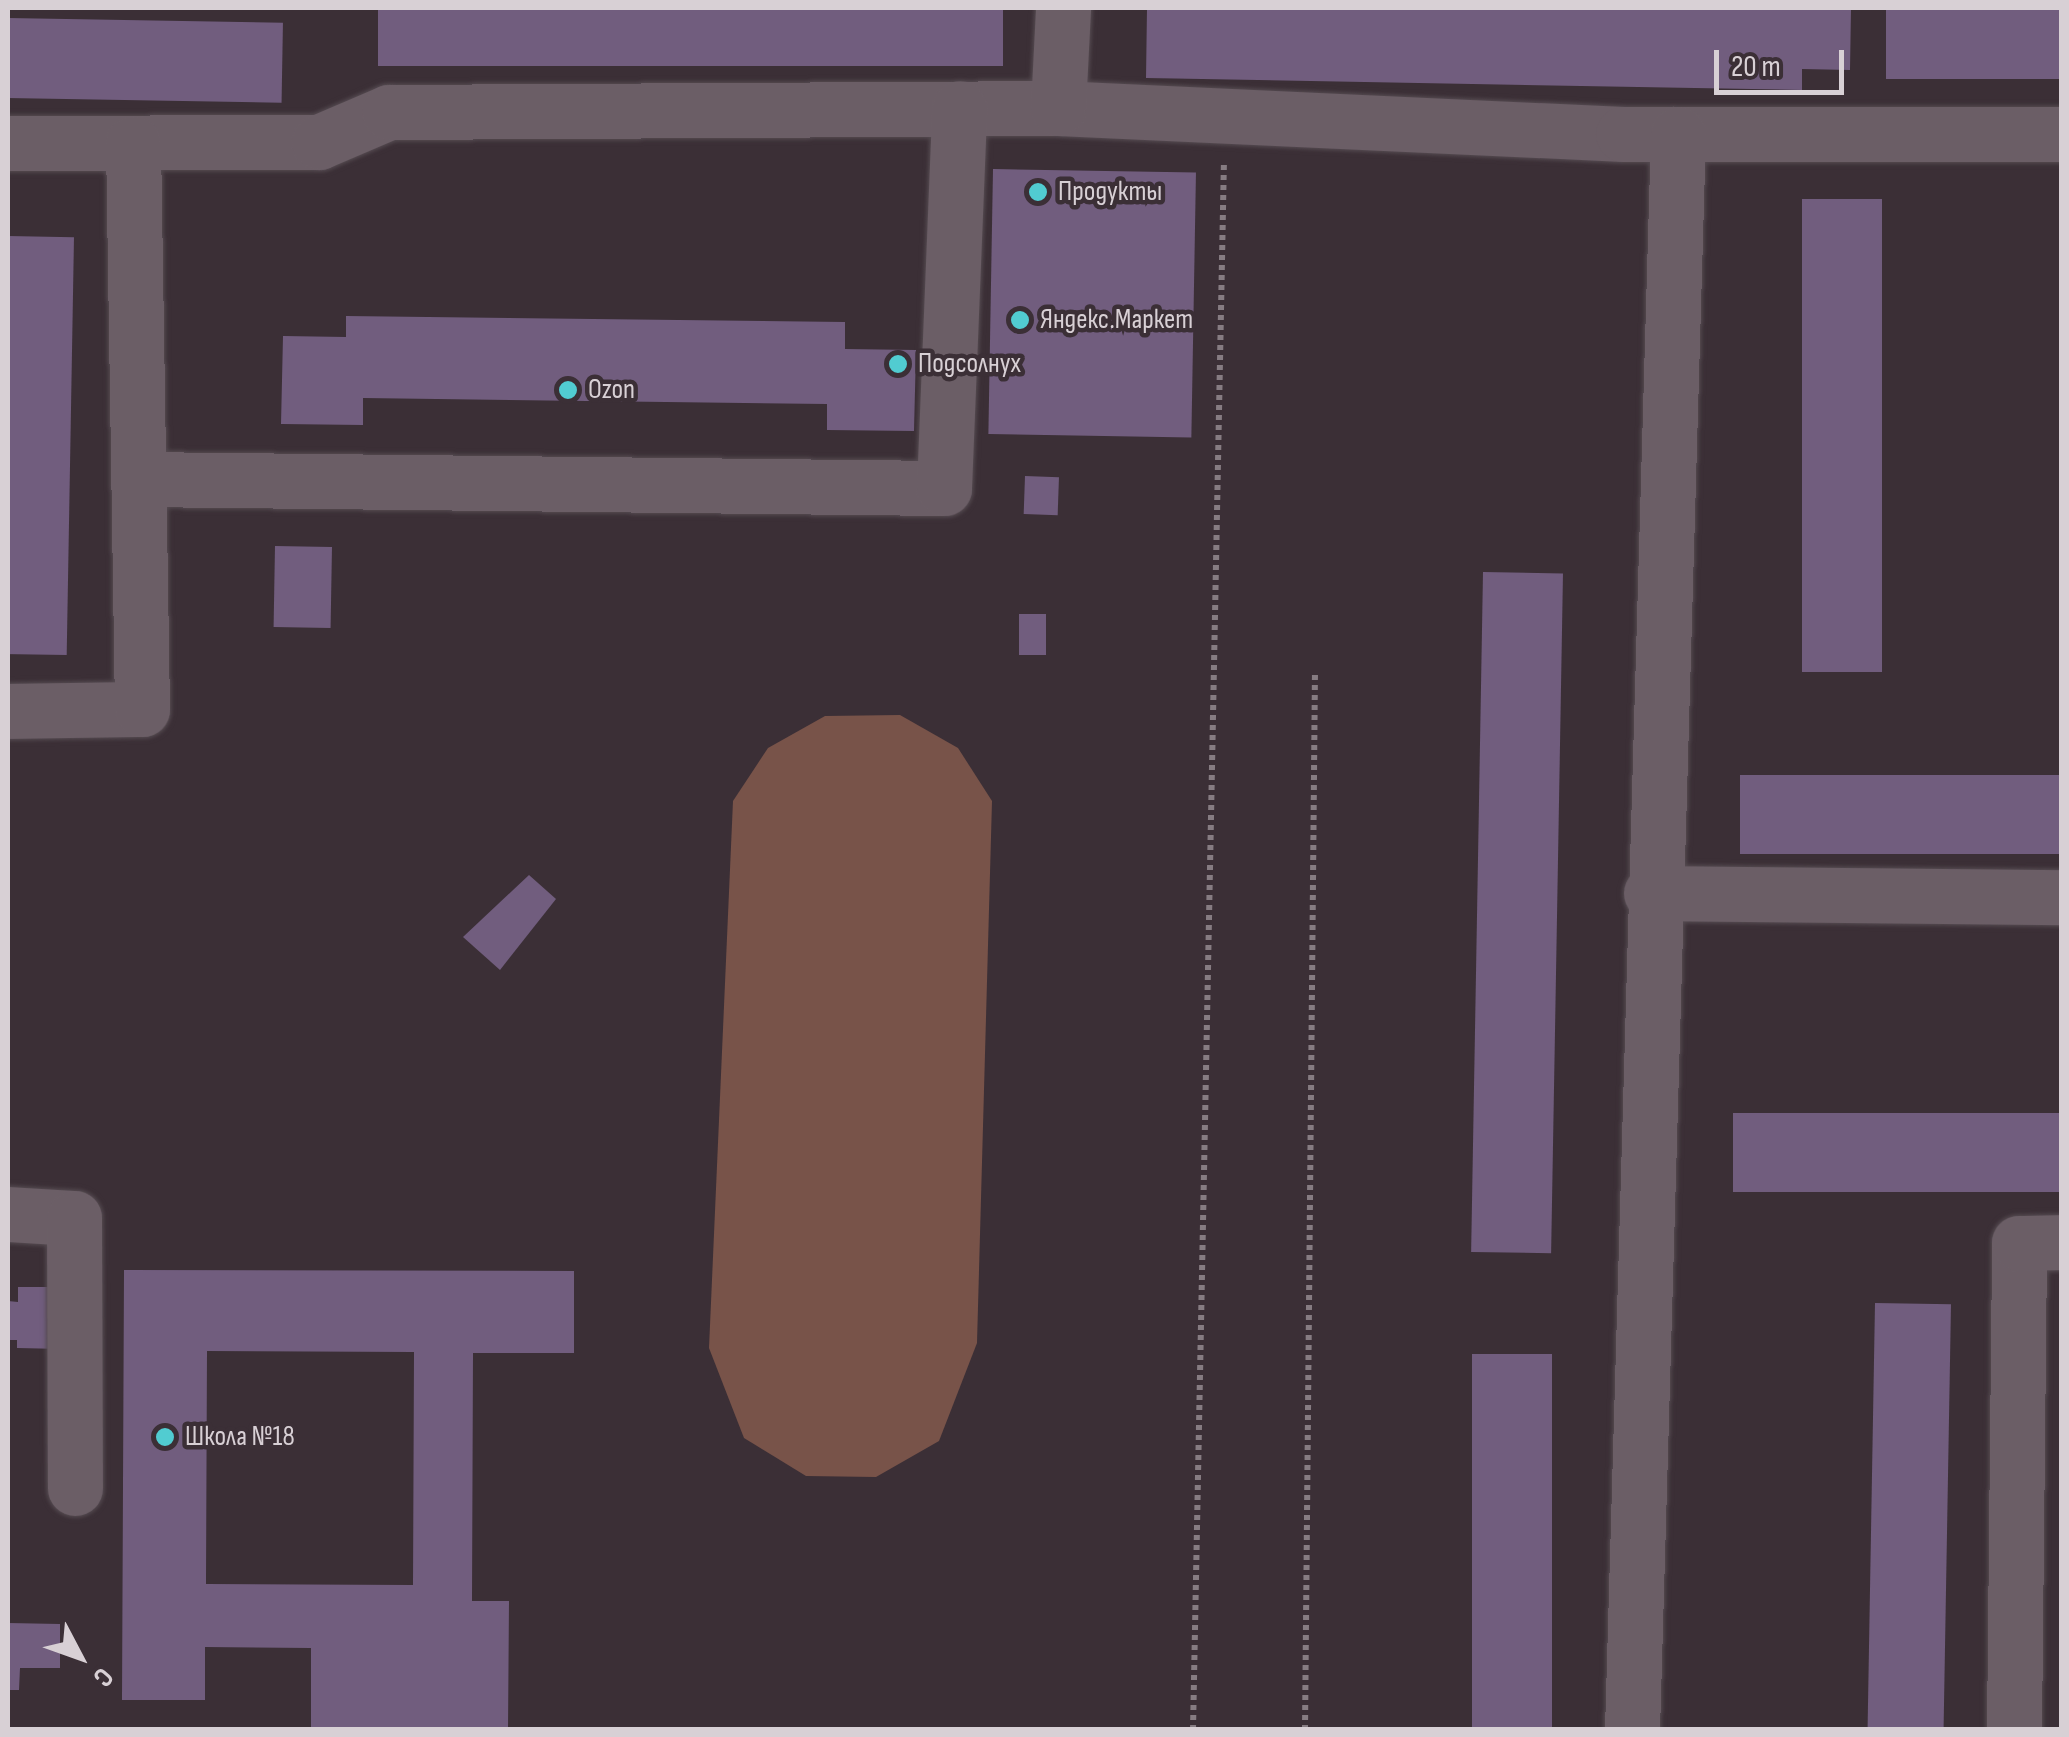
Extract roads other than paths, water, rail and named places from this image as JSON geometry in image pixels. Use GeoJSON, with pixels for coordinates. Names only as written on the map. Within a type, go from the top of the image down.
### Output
{"type":"FeatureCollection","features":[{"type":"Feature","properties":{"kind":"lane"},"geometry":{"type":"LineString","coordinates":[[1058,108],[1063,8]]}},
{"type":"Feature","properties":{"kind":"lane"},"geometry":{"type":"LineString","coordinates":[[138,478],[944,488],[959,108]]}},
{"type":"Feature","properties":{"kind":"lane"},"geometry":{"type":"LineString","coordinates":[[8,144],[319,142],[389,112],[959,108],[1058,108],[1225,119],[1678,134],[2062,134]]}},
{"type":"Feature","properties":{"kind":"lane"},"geometry":{"type":"LineString","coordinates":[[1632,1730],[1651,894],[1678,134]]}},
{"type":"Feature","properties":{"kind":"lane"},"geometry":{"type":"LineString","coordinates":[[8,711],[142,709],[133,143]]}},
{"type":"Feature","properties":{"kind":"lane"},"geometry":{"type":"LineString","coordinates":[[1651,894],[2062,898]]}},
{"type":"Feature","properties":{"kind":"lane"},"geometry":{"type":"LineString","coordinates":[[8,1214],[74,1218],[75,1488]]}},
{"type":"Feature","properties":{"kind":"lane"},"geometry":{"type":"LineString","coordinates":[[2014,1730],[2019,1243],[2062,1242]]}},
{"type":"Feature","properties":{"kind":"place","name":"Продукты"},"geometry":{"type":"Point","coordinates":[1038,192]}},
{"type":"Feature","properties":{"kind":"place","name":"Яндекс.Маркет"},"geometry":{"type":"Point","coordinates":[1020,320]}},
{"type":"Feature","properties":{"kind":"place","name":"Подсолнух"},"geometry":{"type":"Point","coordinates":[898,364]}},
{"type":"Feature","properties":{"kind":"place","name":"Ozon"},"geometry":{"type":"Point","coordinates":[568,390]}},
{"type":"Feature","properties":{"kind":"place","name":"Школа №18"},"geometry":{"type":"Point","coordinates":[165,1437]}}]}
